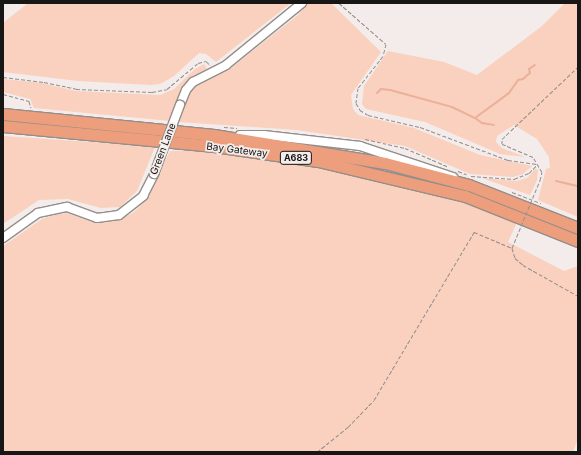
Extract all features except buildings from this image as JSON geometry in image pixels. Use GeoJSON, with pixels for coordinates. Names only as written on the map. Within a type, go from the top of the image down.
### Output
{"type":"FeatureCollection","features":[{"type":"Feature","properties":{"kind":"highway","name":"Bay Gateway"},"geometry":{"type":"LineString","coordinates":[[3,114],[214,135],[385,163],[469,185],[523,204],[578,228]]}},
{"type":"Feature","properties":{"kind":"highway","name":"Bay Gateway"},"geometry":{"type":"LineString","coordinates":[[3,126],[214,146],[325,162],[465,196],[578,241]]}},
{"type":"Feature","properties":{"kind":"street","name":"Green Lane"},"geometry":{"type":"LineString","coordinates":[[3,238],[38,213],[67,207],[97,218],[119,215],[143,196],[154,174],[186,90],[193,82],[214,69],[226,64],[302,3]]}},
{"type":"Feature","properties":{"kind":"path"},"geometry":{"type":"LineString","coordinates":[[339,3],[386,44],[383,56],[358,88],[356,103],[360,110],[368,115],[420,127],[508,160],[537,164]]}},
{"type":"Feature","properties":{"kind":"path"},"geometry":{"type":"LineString","coordinates":[[3,77],[44,82],[76,89],[152,92],[167,90],[198,63],[206,61],[214,69]]}},
{"type":"Feature","properties":{"kind":"path"},"geometry":{"type":"LineString","coordinates":[[578,67],[502,139],[502,144],[526,152],[542,172],[512,248],[515,258],[523,265],[578,296]]}},
{"type":"Feature","properties":{"kind":"path"},"geometry":{"type":"LineString","coordinates":[[3,94],[29,101],[32,110]]}},
{"type":"Feature","properties":{"kind":"path"},"geometry":{"type":"LineString","coordinates":[[469,176],[514,179],[529,173],[537,164]]}},
{"type":"Feature","properties":{"kind":"path"},"geometry":{"type":"LineString","coordinates":[[317,452],[348,427],[374,400],[474,232],[512,248]]}},
{"type":"Feature","properties":{"kind":"shaded area"},"geometry":{"type":"Polygon","coordinates":[[[28,3],[291,3],[216,62],[206,54],[199,53],[174,76],[160,84],[151,85],[78,81],[3,72],[3,23],[28,3]]]}},
{"type":"Feature","properties":{"kind":"shaded area"},"geometry":{"type":"Polygon","coordinates":[[[308,3],[331,3],[381,52],[351,95],[353,109],[358,115],[414,128],[480,155],[532,166],[523,174],[513,177],[470,174],[405,146],[297,130],[179,122],[193,85],[223,69],[227,71],[298,15],[308,3]]]}},
{"type":"Feature","properties":{"kind":"shaded area"},"geometry":{"type":"Polygon","coordinates":[[[565,3],[578,3],[578,217],[538,200],[546,169],[550,168],[549,157],[537,139],[514,125],[497,136],[496,142],[502,148],[525,157],[500,154],[425,122],[366,109],[362,104],[364,86],[388,51],[444,62],[477,75],[542,26],[565,3]]]}},
{"type":"Feature","properties":{"kind":"shaded area"},"geometry":{"type":"Polygon","coordinates":[[[204,64],[207,69],[193,78],[170,121],[34,108],[30,99],[3,92],[3,79],[42,83],[76,91],[160,95],[174,89],[195,69],[204,64]]]}},
{"type":"Feature","properties":{"kind":"shaded area"},"geometry":{"type":"Polygon","coordinates":[[[3,136],[155,147],[137,191],[120,207],[101,208],[68,199],[39,200],[3,224],[3,136]]]}},
{"type":"Feature","properties":{"kind":"shaded area"},"geometry":{"type":"Polygon","coordinates":[[[205,150],[281,160],[353,174],[478,205],[518,220],[508,242],[564,271],[578,266],[578,438],[573,452],[3,452],[3,246],[42,219],[57,214],[67,213],[96,223],[119,220],[133,213],[142,204],[170,151],[205,150]]]}},
{"type":"Feature","properties":{"kind":"shaded area"},"geometry":{"type":"Polygon","coordinates":[[[535,169],[538,170],[537,180],[530,195],[482,178],[517,181],[527,178],[535,169]]]}},
{"type":"Feature","properties":{"kind":"waterway"},"geometry":{"type":"LineString","coordinates":[[377,93],[381,89],[390,90],[452,107],[475,118],[509,93],[518,80],[523,79],[530,73],[529,69],[535,65]]}},
{"type":"Feature","properties":{"kind":"waterway"},"geometry":{"type":"LineString","coordinates":[[475,118],[482,123],[494,125]]}},
{"type":"Feature","properties":{"kind":"waterway"},"geometry":{"type":"LineString","coordinates":[[556,181],[578,186]]}}]}
